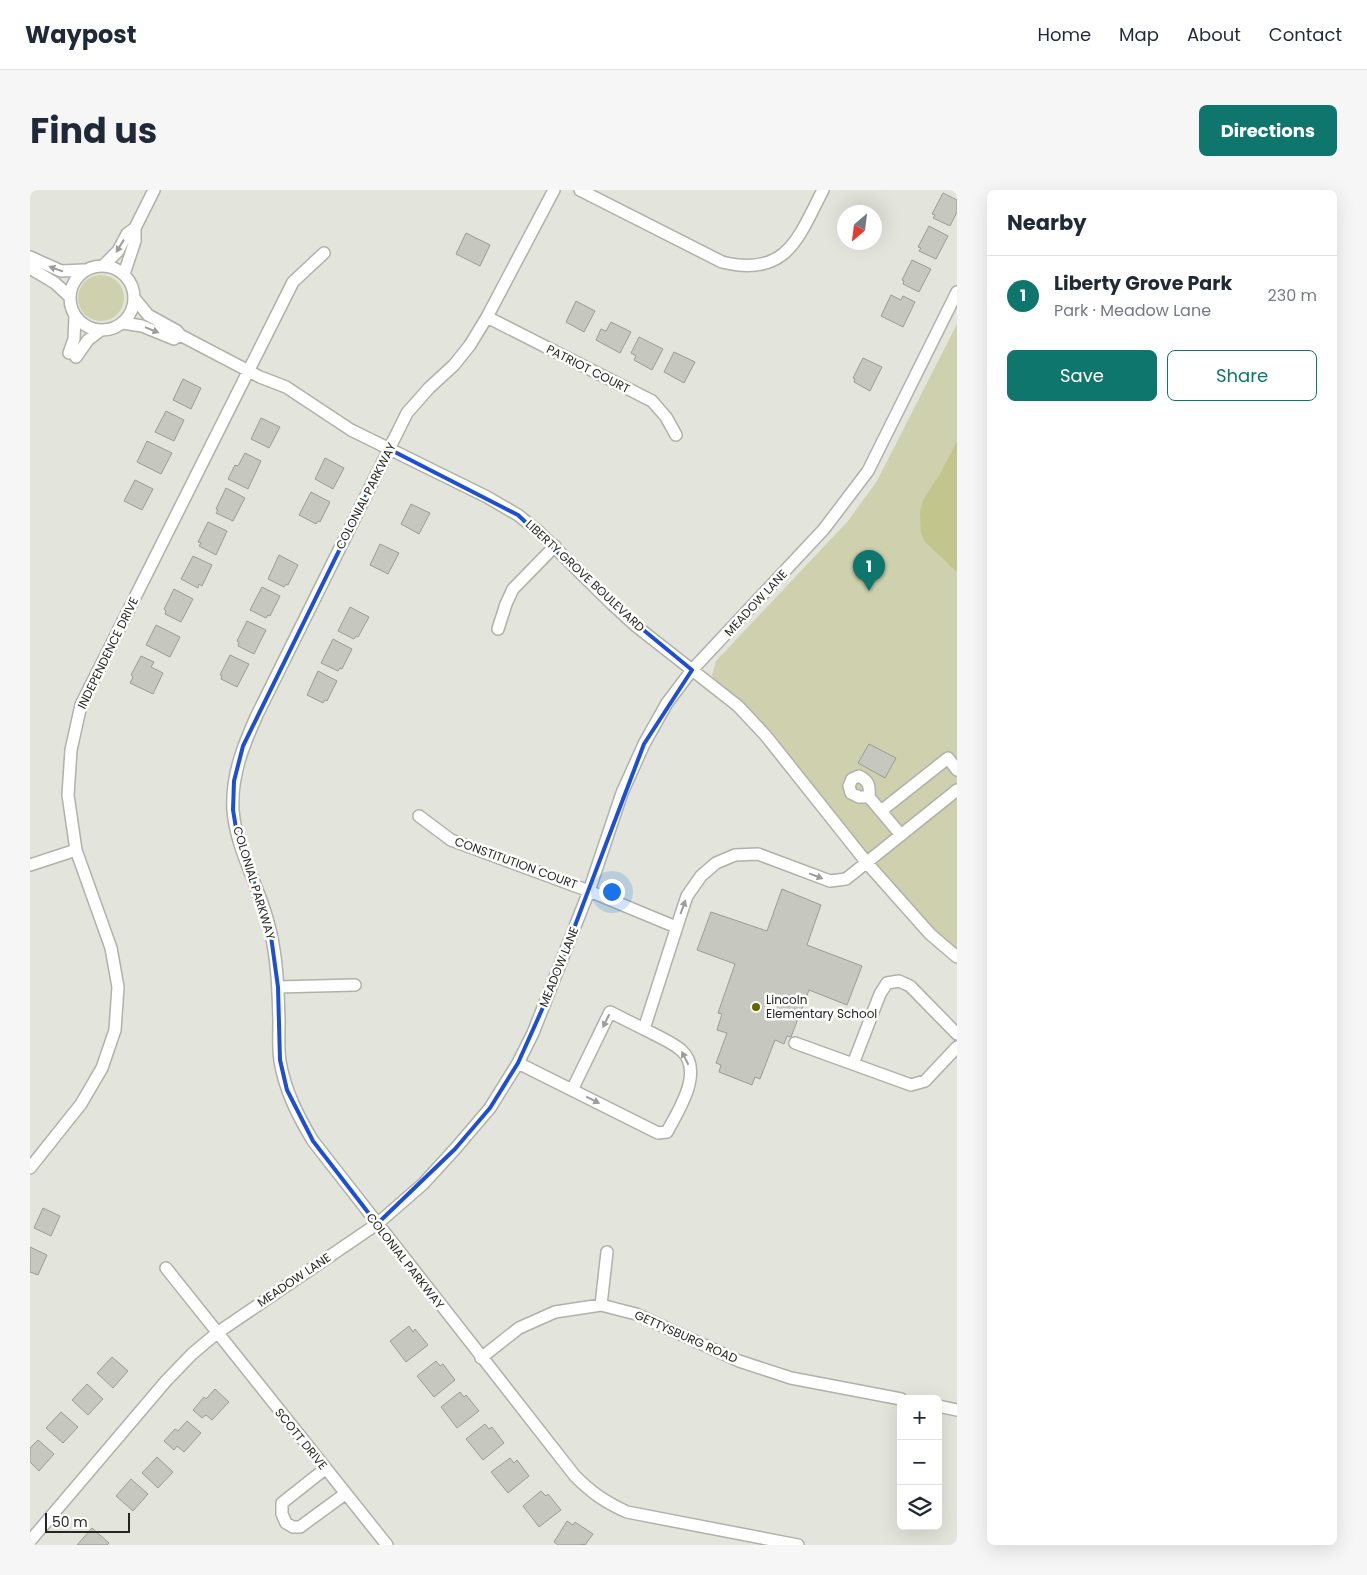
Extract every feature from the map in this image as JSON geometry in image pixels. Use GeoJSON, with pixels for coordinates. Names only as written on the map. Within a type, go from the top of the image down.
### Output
{"type":"FeatureCollection","features":[{"type":"Feature","properties":{"kind":"street"},"geometry":{"type":"LineString","coordinates":[[104,265],[118,251],[127,234],[135,228],[154,190]]}},
{"type":"Feature","properties":{"kind":"street","name":"COLONIAL PARKWAY"},"geometry":{"type":"LineString","coordinates":[[554,190],[488,317],[470,345],[454,365],[429,388],[407,413],[257,715],[242,746],[234,781],[234,810],[238,840],[269,922],[278,988],[280,1060],[298,1115],[313,1142],[481,1358],[575,1476],[593,1494],[627,1512],[798,1545]]}},
{"type":"Feature","properties":{"kind":"street"},"geometry":{"type":"LineString","coordinates":[[580,190],[722,262],[739,266],[766,264],[788,250],[798,240],[823,190]]}},
{"type":"Feature","properties":{"kind":"street"},"geometry":{"type":"LineString","coordinates":[[124,274],[135,241],[135,228]]}},
{"type":"Feature","properties":{"kind":"street","name":"INDEPENDENCE DRIVE"},"geometry":{"type":"LineString","coordinates":[[30,1168],[81,1104],[102,1068],[115,1030],[118,987],[112,948],[76,850],[68,796],[71,750],[81,705],[293,282],[324,253]]}},
{"type":"Feature","properties":{"kind":"street"},"geometry":{"type":"LineString","coordinates":[[30,257],[61,271],[70,272],[104,265],[115,268],[124,274],[134,290],[135,299],[131,312],[123,323],[113,329],[102,330],[82,324],[75,316],[70,306],[69,296],[74,282],[84,270]]}},
{"type":"Feature","properties":{"kind":"street"},"geometry":{"type":"LineString","coordinates":[[30,268],[56,284],[69,296]]}},
{"type":"Feature","properties":{"kind":"street","name":"MEADOW LANE"},"geometry":{"type":"LineString","coordinates":[[30,1541],[166,1381],[216,1333],[377,1224],[423,1184],[490,1108],[518,1062],[549,994],[589,890],[622,793],[644,744],[667,703],[692,670],[824,529],[868,471],[957,292]]}},
{"type":"Feature","properties":{"kind":"street","name":"LIBERTY GROVE BOULEVARD"},"geometry":{"type":"LineString","coordinates":[[135,299],[148,315],[177,331],[180,335],[248,371],[286,387],[350,430],[487,497],[518,515],[555,546],[636,626],[738,706],[766,736],[867,863],[930,934],[957,957]]}},
{"type":"Feature","properties":{"kind":"street"},"geometry":{"type":"LineString","coordinates":[[75,316],[72,355],[102,330]]}},
{"type":"Feature","properties":{"kind":"street","name":"PATRIOT COURT"},"geometry":{"type":"LineString","coordinates":[[488,317],[652,401],[666,417],[676,435]]}},
{"type":"Feature","properties":{"kind":"street","name":"LIBERTY GROVE BOULEVARD"},"geometry":{"type":"LineString","coordinates":[[123,323],[142,326],[174,339],[180,335]]}},
{"type":"Feature","properties":{"kind":"street"},"geometry":{"type":"LineString","coordinates":[[498,628],[513,588],[555,546]]}},
{"type":"Feature","properties":{"kind":"street"},"geometry":{"type":"LineString","coordinates":[[882,811],[948,758],[957,770]]}},
{"type":"Feature","properties":{"kind":"street"},"geometry":{"type":"LineString","coordinates":[[644,1029],[676,927],[688,896],[701,876],[716,863],[735,855],[758,854],[830,882],[846,880],[957,790]]}},
{"type":"Feature","properties":{"kind":"street"},"geometry":{"type":"LineString","coordinates":[[869,797],[901,835]]}},
{"type":"Feature","properties":{"kind":"street","name":"CONSTITUTION COURT"},"geometry":{"type":"LineString","coordinates":[[419,816],[451,840],[589,890],[676,927]]}},
{"type":"Feature","properties":{"kind":"street"},"geometry":{"type":"LineString","coordinates":[[30,865],[76,850]]}},
{"type":"Feature","properties":{"kind":"street"},"geometry":{"type":"LineString","coordinates":[[853,1064],[880,994],[887,984],[899,982],[910,986],[957,1034]]}},
{"type":"Feature","properties":{"kind":"street"},"geometry":{"type":"LineString","coordinates":[[278,988],[355,985]]}},
{"type":"Feature","properties":{"kind":"street"},"geometry":{"type":"LineString","coordinates":[[518,1062],[572,1090],[658,1133],[667,1132],[687,1094],[691,1077],[689,1062],[682,1050],[610,1012],[572,1090]]}},
{"type":"Feature","properties":{"kind":"street"},"geometry":{"type":"LineString","coordinates":[[795,1044],[911,1085],[925,1081],[957,1047]]}},
{"type":"Feature","properties":{"kind":"street"},"geometry":{"type":"LineString","coordinates":[[601,1305],[607,1252]]}},
{"type":"Feature","properties":{"kind":"street","name":"SCOTT DRIVE"},"geometry":{"type":"LineString","coordinates":[[166,1268],[387,1545]]}},
{"type":"Feature","properties":{"kind":"street","name":"GETTYSBURG ROAD"},"geometry":{"type":"LineString","coordinates":[[481,1358],[519,1328],[555,1312],[601,1305],[636,1314],[740,1361],[791,1378],[897,1398]]}},
{"type":"Feature","properties":{"kind":"street"},"geometry":{"type":"LineString","coordinates":[[942,1407],[957,1410]]}},
{"type":"Feature","properties":{"kind":"street"},"geometry":{"type":"LineString","coordinates":[[325,1469],[282,1504],[282,1514],[286,1523],[293,1527],[300,1527],[345,1494]]}},
{"type":"Feature","properties":{"kind":"highlighted area"},"geometry":{"type":"Polygon","coordinates":[[[389,449],[518,515],[612,604],[692,670],[644,744],[549,994],[518,1063],[490,1108],[455,1149],[377,1224],[313,1141],[287,1090],[280,1060],[278,987],[269,922],[238,840],[233,810],[234,781],[243,746],[389,449]]]}},
{"type":"Feature","properties":{"kind":"shaded area"},"geometry":{"type":"Polygon","coordinates":[[[101,275],[114,279],[120,285],[124,298],[120,311],[114,317],[101,321],[88,317],[82,311],[78,298],[82,285],[88,279],[101,275]]]}},
{"type":"Feature","properties":{"kind":"shaded area"},"geometry":{"type":"Polygon","coordinates":[[[957,324],[957,949],[919,915],[885,876],[756,715],[714,680],[712,675],[716,661],[848,521],[877,481],[957,324]]]}},
{"type":"Feature","properties":{"kind":"shaded area"},"geometry":{"type":"Polygon","coordinates":[[[957,441],[957,572],[925,542],[921,533],[920,512],[923,500],[940,474],[957,441]]]}},
{"type":"Feature","properties":{"kind":"building"},"geometry":{"type":"Polygon","coordinates":[[[943,193],[957,200],[957,212],[950,226],[933,218],[935,215],[932,214],[943,193]]]}},
{"type":"Feature","properties":{"kind":"building"},"geometry":{"type":"Polygon","coordinates":[[[929,226],[948,236],[936,259],[919,251],[921,248],[918,247],[929,226]]]}},
{"type":"Feature","properties":{"kind":"building"},"geometry":{"type":"Polygon","coordinates":[[[466,233],[490,245],[480,266],[456,254],[466,233]]]}},
{"type":"Feature","properties":{"kind":"building"},"geometry":{"type":"Polygon","coordinates":[[[912,260],[931,269],[919,292],[903,284],[904,281],[902,280],[912,260]]]}},
{"type":"Feature","properties":{"kind":"building"},"geometry":{"type":"Polygon","coordinates":[[[891,295],[901,300],[903,296],[915,302],[903,327],[881,316],[891,295]]]}},
{"type":"Feature","properties":{"kind":"building"},"geometry":{"type":"Polygon","coordinates":[[[576,301],[595,311],[584,332],[566,322],[576,301]]]}},
{"type":"Feature","properties":{"kind":"building"},"geometry":{"type":"Polygon","coordinates":[[[611,322],[631,332],[620,353],[596,340],[601,329],[606,331],[611,322]]]}},
{"type":"Feature","properties":{"kind":"building"},"geometry":{"type":"Polygon","coordinates":[[[639,337],[663,349],[652,370],[634,360],[636,356],[631,353],[639,337]]]}},
{"type":"Feature","properties":{"kind":"building"},"geometry":{"type":"Polygon","coordinates":[[[674,352],[695,362],[684,383],[664,372],[674,352]]]}},
{"type":"Feature","properties":{"kind":"building"},"geometry":{"type":"Polygon","coordinates":[[[863,358],[882,367],[870,391],[854,382],[855,379],[853,378],[863,358]]]}},
{"type":"Feature","properties":{"kind":"building"},"geometry":{"type":"Polygon","coordinates":[[[183,379],[201,388],[191,409],[173,400],[183,379]]]}},
{"type":"Feature","properties":{"kind":"building"},"geometry":{"type":"Polygon","coordinates":[[[166,411],[184,420],[174,441],[155,432],[166,411]]]}},
{"type":"Feature","properties":{"kind":"building"},"geometry":{"type":"Polygon","coordinates":[[[261,418],[280,427],[269,448],[251,439],[261,418]]]}},
{"type":"Feature","properties":{"kind":"building"},"geometry":{"type":"Polygon","coordinates":[[[147,441],[172,453],[161,474],[137,462],[147,441]]]}},
{"type":"Feature","properties":{"kind":"building"},"geometry":{"type":"Polygon","coordinates":[[[245,453],[261,461],[248,489],[228,479],[235,465],[238,466],[245,453]]]}},
{"type":"Feature","properties":{"kind":"building"},"geometry":{"type":"Polygon","coordinates":[[[325,458],[344,468],[333,489],[315,479],[325,458]]]}},
{"type":"Feature","properties":{"kind":"building"},"geometry":{"type":"Polygon","coordinates":[[[135,480],[153,489],[142,510],[124,501],[135,480]]]}},
{"type":"Feature","properties":{"kind":"building"},"geometry":{"type":"Polygon","coordinates":[[[226,488],[245,498],[233,521],[216,513],[226,488]]]}},
{"type":"Feature","properties":{"kind":"building"},"geometry":{"type":"Polygon","coordinates":[[[311,492],[330,502],[320,522],[318,521],[316,524],[299,515],[311,492]]]}},
{"type":"Feature","properties":{"kind":"building"},"geometry":{"type":"Polygon","coordinates":[[[411,504],[430,513],[419,534],[401,524],[411,504]]]}},
{"type":"Feature","properties":{"kind":"building"},"geometry":{"type":"Polygon","coordinates":[[[208,522],[227,531],[216,555],[199,546],[201,543],[198,542],[208,522]]]}},
{"type":"Feature","properties":{"kind":"building"},"geometry":{"type":"Polygon","coordinates":[[[380,544],[399,553],[388,574],[370,565],[380,544]]]}},
{"type":"Feature","properties":{"kind":"building"},"geometry":{"type":"Polygon","coordinates":[[[279,555],[298,565],[288,585],[286,584],[284,587],[268,579],[279,555]]]}},
{"type":"Feature","properties":{"kind":"building"},"geometry":{"type":"Polygon","coordinates":[[[193,556],[212,565],[202,586],[199,584],[198,588],[181,579],[193,556]]]}},
{"type":"Feature","properties":{"kind":"building"},"geometry":{"type":"Polygon","coordinates":[[[262,587],[280,596],[270,616],[268,615],[266,618],[250,610],[262,587]]]}},
{"type":"Feature","properties":{"kind":"building"},"geometry":{"type":"Polygon","coordinates":[[[174,589],[193,599],[181,622],[165,614],[166,611],[164,609],[174,589]]]}},
{"type":"Feature","properties":{"kind":"building"},"geometry":{"type":"Polygon","coordinates":[[[350,607],[369,617],[358,637],[356,636],[354,639],[338,631],[350,607]]]}},
{"type":"Feature","properties":{"kind":"building"},"geometry":{"type":"Polygon","coordinates":[[[247,621],[266,630],[254,654],[238,646],[239,642],[237,641],[247,621]]]}},
{"type":"Feature","properties":{"kind":"building"},"geometry":{"type":"Polygon","coordinates":[[[156,625],[180,637],[170,657],[146,645],[156,625]]]}},
{"type":"Feature","properties":{"kind":"building"},"geometry":{"type":"Polygon","coordinates":[[[333,639],[352,649],[342,669],[340,668],[338,671],[321,663],[333,639]]]}},
{"type":"Feature","properties":{"kind":"building"},"geometry":{"type":"Polygon","coordinates":[[[230,655],[249,664],[237,687],[221,679],[222,676],[220,675],[230,655]]]}},
{"type":"Feature","properties":{"kind":"building"},"geometry":{"type":"Polygon","coordinates":[[[141,656],[154,662],[151,667],[163,673],[153,694],[130,683],[133,677],[131,675],[141,656]]]}},
{"type":"Feature","properties":{"kind":"building"},"geometry":{"type":"Polygon","coordinates":[[[318,671],[337,681],[327,701],[325,700],[323,703],[307,695],[318,671]]]}},
{"type":"Feature","properties":{"kind":"building"},"geometry":{"type":"Polygon","coordinates":[[[869,744],[896,758],[885,778],[858,763],[869,744]]]}},
{"type":"Feature","properties":{"kind":"building"},"geometry":{"type":"Polygon","coordinates":[[[782,889],[821,905],[807,945],[862,966],[847,1005],[809,990],[791,1037],[787,1036],[784,1044],[775,1040],[760,1079],[755,1077],[752,1085],[719,1072],[721,1065],[716,1063],[727,1033],[717,1030],[722,1014],[718,1013],[735,964],[697,950],[711,912],[767,931],[782,889]]]}},
{"type":"Feature","properties":{"kind":"building"},"geometry":{"type":"Polygon","coordinates":[[[43,1208],[60,1216],[51,1236],[34,1228],[43,1208]]]}},
{"type":"Feature","properties":{"kind":"building"},"geometry":{"type":"Polygon","coordinates":[[[30,1247],[47,1255],[38,1275],[30,1272],[30,1247]]]}},
{"type":"Feature","properties":{"kind":"building"},"geometry":{"type":"Polygon","coordinates":[[[409,1326],[413,1332],[415,1329],[428,1345],[406,1362],[390,1341],[409,1326]]]}},
{"type":"Feature","properties":{"kind":"building"},"geometry":{"type":"Polygon","coordinates":[[[112,1357],[128,1371],[113,1388],[97,1373],[112,1357]]]}},
{"type":"Feature","properties":{"kind":"building"},"geometry":{"type":"Polygon","coordinates":[[[436,1361],[440,1366],[443,1364],[455,1380],[434,1397],[417,1376],[436,1361]]]}},
{"type":"Feature","properties":{"kind":"building"},"geometry":{"type":"Polygon","coordinates":[[[87,1384],[103,1399],[88,1415],[72,1400],[87,1384]]]}},
{"type":"Feature","properties":{"kind":"building"},"geometry":{"type":"Polygon","coordinates":[[[215,1389],[229,1402],[212,1420],[206,1415],[202,1418],[193,1410],[204,1397],[206,1399],[215,1389]]]}},
{"type":"Feature","properties":{"kind":"building"},"geometry":{"type":"Polygon","coordinates":[[[460,1392],[464,1397],[466,1395],[479,1411],[457,1428],[441,1407],[460,1392]]]}},
{"type":"Feature","properties":{"kind":"building"},"geometry":{"type":"Polygon","coordinates":[[[61,1412],[78,1427],[63,1443],[46,1428],[61,1412]]]}},
{"type":"Feature","properties":{"kind":"building"},"geometry":{"type":"Polygon","coordinates":[[[187,1421],[201,1433],[184,1452],[177,1446],[174,1450],[164,1441],[175,1429],[178,1431],[187,1421]]]}},
{"type":"Feature","properties":{"kind":"building"},"geometry":{"type":"Polygon","coordinates":[[[485,1424],[489,1429],[492,1427],[504,1443],[483,1460],[466,1439],[485,1424]]]}},
{"type":"Feature","properties":{"kind":"building"},"geometry":{"type":"Polygon","coordinates":[[[38,1440],[54,1454],[39,1471],[30,1462],[30,1448],[38,1440]]]}},
{"type":"Feature","properties":{"kind":"building"},"geometry":{"type":"Polygon","coordinates":[[[157,1457],[173,1472],[158,1488],[142,1473],[157,1457]]]}},
{"type":"Feature","properties":{"kind":"building"},"geometry":{"type":"Polygon","coordinates":[[[510,1458],[514,1463],[517,1460],[529,1476],[508,1493],[491,1472],[510,1458]]]}},
{"type":"Feature","properties":{"kind":"building"},"geometry":{"type":"Polygon","coordinates":[[[131,1479],[148,1494],[133,1511],[116,1496],[131,1479]]]}},
{"type":"Feature","properties":{"kind":"building"},"geometry":{"type":"Polygon","coordinates":[[[541,1491],[546,1496],[548,1494],[561,1510],[539,1527],[523,1506],[541,1491]]]}},
{"type":"Feature","properties":{"kind":"building"},"geometry":{"type":"Polygon","coordinates":[[[567,1521],[573,1525],[575,1522],[593,1534],[585,1545],[558,1545],[554,1542],[567,1521]]]}},
{"type":"Feature","properties":{"kind":"building"},"geometry":{"type":"Polygon","coordinates":[[[92,1528],[109,1543],[107,1545],[77,1545],[92,1528]]]}},
{"type":"Feature","properties":{"kind":"place","name":"Liberty Grove Park"},"geometry":{"type":"Point","coordinates":[869,591]}},
{"type":"Feature","properties":{"kind":"place","name":"Lincoln Elementary School"},"geometry":{"type":"Point","coordinates":[756,1007]}}]}
